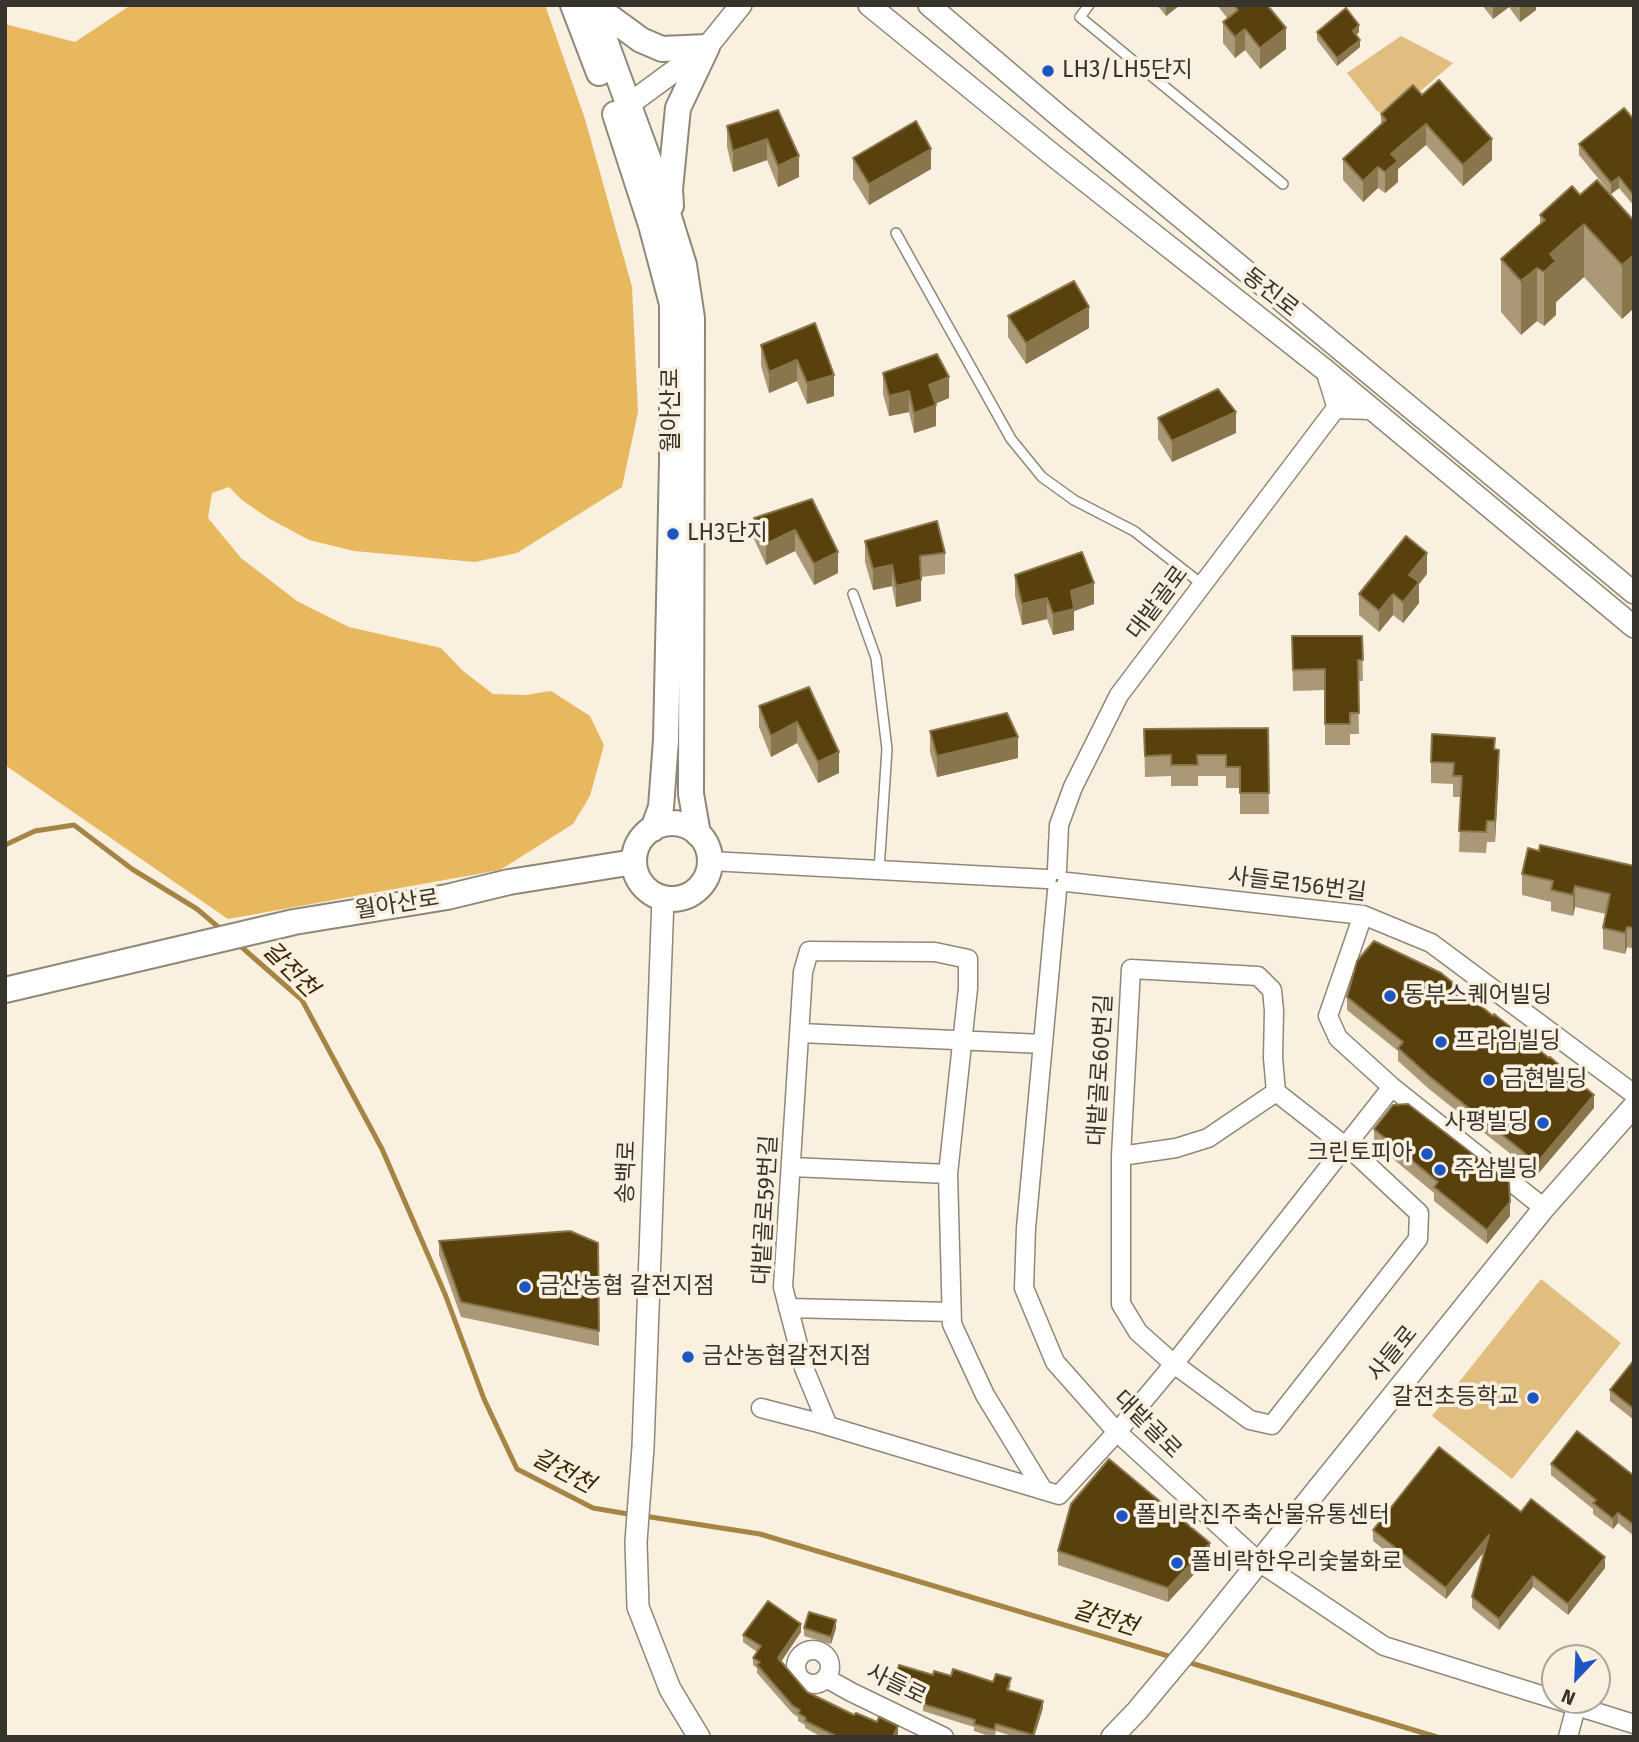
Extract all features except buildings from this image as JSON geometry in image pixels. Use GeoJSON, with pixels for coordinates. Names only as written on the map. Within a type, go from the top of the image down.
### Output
{"type":"FeatureCollection","features":[{"type":"Feature","properties":{"kind":"main road","name":"월아산로"},"geometry":{"type":"LineString","coordinates":[[573,5],[622,110],[672,304],[672,461],[666,740],[661,807],[653,829]]}},
{"type":"Feature","properties":{"kind":"main road"},"geometry":{"type":"LineString","coordinates":[[592,5],[622,110],[673,228],[684,265],[692,318],[691,794],[698,834]]}},
{"type":"Feature","properties":{"kind":"main road"},"geometry":{"type":"LineString","coordinates":[[592,5],[641,40],[662,49],[707,47],[678,108],[670,189],[673,228]]}},
{"type":"Feature","properties":{"kind":"main road"},"geometry":{"type":"LineString","coordinates":[[662,825],[682,825],[698,834],[705,842],[710,861],[705,880],[691,894],[682,898],[663,898],[653,894],[639,880],[634,862],[639,842],[653,829],[662,825]]}},
{"type":"Feature","properties":{"kind":"main road","name":"월아산로"},"geometry":{"type":"LineString","coordinates":[[5,990],[294,922],[634,862]]}},
{"type":"Feature","properties":{"kind":"street"},"geometry":{"type":"LineString","coordinates":[[622,110],[707,47],[741,5]]}},
{"type":"Feature","properties":{"kind":"street","name":"동진로"},"geometry":{"type":"LineString","coordinates":[[869,5],[1054,156],[1325,370],[1634,627]]}},
{"type":"Feature","properties":{"kind":"street","name":"동진로"},"geometry":{"type":"LineString","coordinates":[[929,5],[1634,593]]}},
{"type":"Feature","properties":{"kind":"street"},"geometry":{"type":"LineString","coordinates":[[1325,370],[1337,409],[1371,410]]}},
{"type":"Feature","properties":{"kind":"street","name":"대밭골로"},"geometry":{"type":"LineString","coordinates":[[1349,391],[1119,695],[1073,787],[1059,825],[1057,880],[1026,1228],[1024,1288],[1055,1362],[1117,1432],[1259,1562],[1384,1646],[1541,1696]]}},
{"type":"Feature","properties":{"kind":"street","name":"사들로156번길"},"geometry":{"type":"LineString","coordinates":[[710,861],[1057,880],[1363,915],[1431,943],[1634,1094]]}},
{"type":"Feature","properties":{"kind":"street","name":"송백로"},"geometry":{"type":"LineString","coordinates":[[663,898],[643,1447],[636,1542],[638,1608],[670,1689],[699,1737]]}},
{"type":"Feature","properties":{"kind":"street"},"geometry":{"type":"LineString","coordinates":[[1363,915],[1328,1016],[1338,1038],[1392,1087],[1544,1208]]}},
{"type":"Feature","properties":{"kind":"street","name":"대밭골로59번길"},"geometry":{"type":"LineString","coordinates":[[828,1426],[804,1368],[783,1287],[803,972],[808,951],[934,952],[968,959],[968,988],[962,1039]]}},
{"type":"Feature","properties":{"kind":"street","name":"대밭골로60번길"},"geometry":{"type":"LineString","coordinates":[[1131,969],[1258,976],[1272,990],[1275,1011],[1273,1059],[1276,1092],[1346,1146],[1419,1213],[1418,1239],[1272,1425],[1250,1420],[1174,1364],[1138,1332],[1121,1304],[1121,1156],[1131,969]]}},
{"type":"Feature","properties":{"kind":"street"},"geometry":{"type":"LineString","coordinates":[[800,1033],[1043,1044]]}},
{"type":"Feature","properties":{"kind":"street"},"geometry":{"type":"LineString","coordinates":[[962,1039],[948,1174],[952,1324],[985,1395],[1044,1490]]}},
{"type":"Feature","properties":{"kind":"street"},"geometry":{"type":"LineString","coordinates":[[761,1408],[1059,1495],[1174,1364],[1392,1087]]}},
{"type":"Feature","properties":{"kind":"street"},"geometry":{"type":"LineString","coordinates":[[1121,1156],[1176,1148],[1208,1138],[1276,1092]]}},
{"type":"Feature","properties":{"kind":"street","name":"사들로"},"geometry":{"type":"LineString","coordinates":[[1112,1737],[1197,1639],[1544,1208],[1634,1106]]}},
{"type":"Feature","properties":{"kind":"street"},"geometry":{"type":"LineString","coordinates":[[792,1167],[948,1174]]}},
{"type":"Feature","properties":{"kind":"street"},"geometry":{"type":"LineString","coordinates":[[788,1308],[951,1312]]}},
{"type":"Feature","properties":{"kind":"street","name":"사들로"},"geometry":{"type":"LineString","coordinates":[[827,1678],[850,1692],[944,1737]]}},
{"type":"Feature","properties":{"kind":"street"},"geometry":{"type":"LineString","coordinates":[[1568,1737],[1574,1714]]}},
{"type":"Feature","properties":{"kind":"street","name":"대밭골로"},"geometry":{"type":"LineString","coordinates":[[1600,1714],[1634,1724]]}},
{"type":"Feature","properties":{"kind":"lane"},"geometry":{"type":"LineString","coordinates":[[1089,5],[1080,17],[1283,184]]}},
{"type":"Feature","properties":{"kind":"lane"},"geometry":{"type":"LineString","coordinates":[[896,233],[1011,439],[1042,477],[1074,500],[1134,531],[1203,585]]}},
{"type":"Feature","properties":{"kind":"lane"},"geometry":{"type":"LineString","coordinates":[[853,594],[876,658],[887,749],[879,870]]}},
{"type":"Feature","properties":{"kind":"shaded area"},"geometry":{"type":"Polygon","coordinates":[[[131,5],[545,5],[585,119],[632,287],[638,412],[622,487],[517,553],[475,562],[354,551],[309,540],[268,518],[229,487],[212,493],[208,518],[241,558],[297,601],[349,627],[441,648],[463,671],[493,694],[526,695],[551,691],[590,716],[604,745],[590,796],[573,824],[500,870],[228,919],[5,765],[5,24],[75,42],[131,5]]]}},
{"type":"Feature","properties":{"kind":"shaded area"},"geometry":{"type":"Polygon","coordinates":[[[1401,36],[1453,63],[1402,107],[1385,115],[1377,111],[1347,73],[1401,36]]]}},
{"type":"Feature","properties":{"kind":"shaded area"},"geometry":{"type":"Polygon","coordinates":[[[1541,1279],[1621,1343],[1512,1479],[1432,1416],[1541,1279]]]}},
{"type":"Feature","properties":{"kind":"waterway","name":"갈전천"},"geometry":{"type":"LineString","coordinates":[[5,845],[35,831],[74,825],[132,869],[197,909],[223,931]]}},
{"type":"Feature","properties":{"kind":"waterway","name":"갈전천"},"geometry":{"type":"LineString","coordinates":[[238,944],[302,1000],[382,1149],[445,1294],[484,1399],[517,1469],[593,1508],[634,1515]]}},
{"type":"Feature","properties":{"kind":"waterway","name":"갈전천"},"geometry":{"type":"LineString","coordinates":[[644,1516],[760,1534],[1175,1658]]}},
{"type":"Feature","properties":{"kind":"waterway","name":"갈전천"},"geometry":{"type":"LineString","coordinates":[[1184,1661],[1437,1737]]}},
{"type":"Feature","properties":{"kind":"place","name":"LH3/LH5단지"},"geometry":{"type":"Point","coordinates":[1048,71]}},
{"type":"Feature","properties":{"kind":"place","name":"LH3단지"},"geometry":{"type":"Point","coordinates":[673,534]}},
{"type":"Feature","properties":{"kind":"place","name":"동부스퀘어빌딩"},"geometry":{"type":"Point","coordinates":[1390,996]}},
{"type":"Feature","properties":{"kind":"place","name":"프라임빌딩"},"geometry":{"type":"Point","coordinates":[1441,1042]}},
{"type":"Feature","properties":{"kind":"place","name":"금현빌딩"},"geometry":{"type":"Point","coordinates":[1489,1080]}},
{"type":"Feature","properties":{"kind":"place","name":"사평빌딩"},"geometry":{"type":"Point","coordinates":[1543,1123]}},
{"type":"Feature","properties":{"kind":"place","name":"크린토피아"},"geometry":{"type":"Point","coordinates":[1427,1154]}},
{"type":"Feature","properties":{"kind":"place","name":"주삼빌딩"},"geometry":{"type":"Point","coordinates":[1440,1170]}},
{"type":"Feature","properties":{"kind":"place","name":"금산농협 갈전지점"},"geometry":{"type":"Point","coordinates":[525,1287]}},
{"type":"Feature","properties":{"kind":"place","name":"금산농협갈전지점"},"geometry":{"type":"Point","coordinates":[688,1357]}},
{"type":"Feature","properties":{"kind":"place","name":"갈전초등학교"},"geometry":{"type":"Point","coordinates":[1533,1398]}},
{"type":"Feature","properties":{"kind":"place","name":"폴비락진주축산물유통센터"},"geometry":{"type":"Point","coordinates":[1122,1516]}},
{"type":"Feature","properties":{"kind":"place","name":"폴비락한우리숯불화로"},"geometry":{"type":"Point","coordinates":[1177,1563]}}]}
